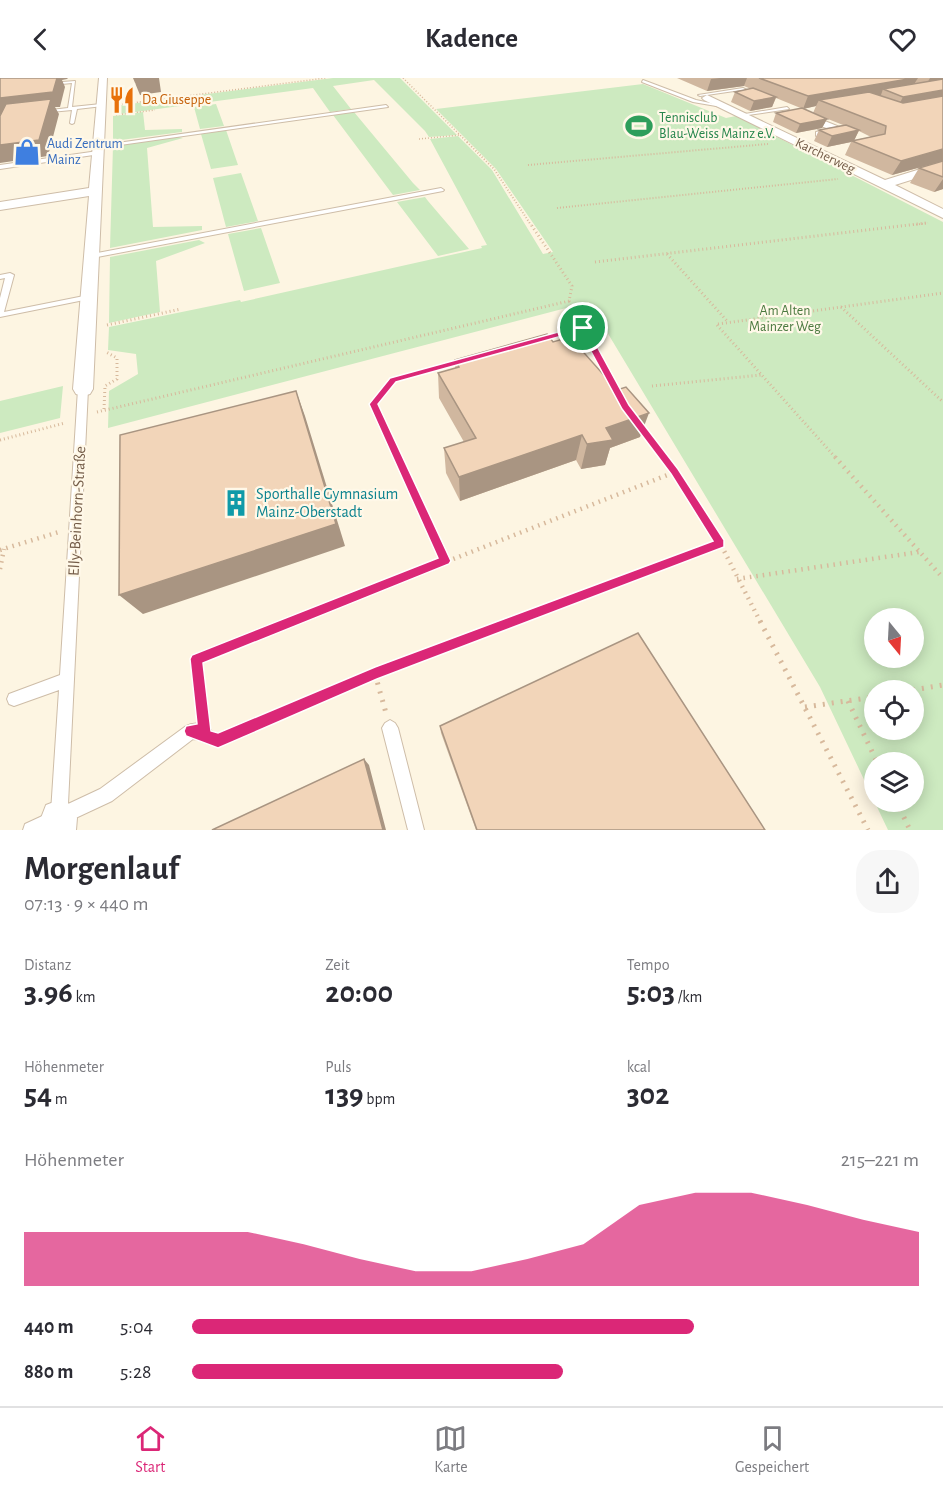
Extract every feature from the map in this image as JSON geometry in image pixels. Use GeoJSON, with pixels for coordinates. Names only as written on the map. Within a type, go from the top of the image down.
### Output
{"type":"FeatureCollection","features":[{"type":"Feature","properties":{"kind":"street","name":"Elly-Beinhorn-Straße"},"geometry":{"type":"LineString","coordinates":[[83,388],[98,149],[105,109],[103,78]]}},
{"type":"Feature","properties":{"kind":"street"},"geometry":{"type":"LineString","coordinates":[[705,98],[760,97],[803,112],[847,132],[793,140]]}},
{"type":"Feature","properties":{"kind":"street","name":"Karcherweg"},"geometry":{"type":"LineString","coordinates":[[705,98],[886,184],[943,214]]}},
{"type":"Feature","properties":{"kind":"street"},"geometry":{"type":"LineString","coordinates":[[753,121],[803,112]]}},
{"type":"Feature","properties":{"kind":"street"},"geometry":{"type":"LineString","coordinates":[[822,154],[839,151]]}},
{"type":"Feature","properties":{"kind":"street"},"geometry":{"type":"LineString","coordinates":[[886,184],[943,166]]}},
{"type":"Feature","properties":{"kind":"street"},"geometry":{"type":"LineString","coordinates":[[0,206],[96,191]]}},
{"type":"Feature","properties":{"kind":"lane"},"geometry":{"type":"LineString","coordinates":[[643,81],[700,103],[723,106]]}},
{"type":"Feature","properties":{"kind":"lane"},"geometry":{"type":"LineString","coordinates":[[42,85],[74,82],[72,123]]}},
{"type":"Feature","properties":{"kind":"lane"},"geometry":{"type":"LineString","coordinates":[[705,98],[741,89],[760,97]]}},
{"type":"Feature","properties":{"kind":"lane"},"geometry":{"type":"LineString","coordinates":[[0,167],[98,149],[386,106]]}},
{"type":"Feature","properties":{"kind":"lane"},"geometry":{"type":"LineString","coordinates":[[38,112],[73,108],[105,109]]}},
{"type":"Feature","properties":{"kind":"lane"},"geometry":{"type":"LineString","coordinates":[[741,115],[787,108]]}},
{"type":"Feature","properties":{"kind":"lane"},"geometry":{"type":"LineString","coordinates":[[46,120],[47,111]]}},
{"type":"Feature","properties":{"kind":"lane"},"geometry":{"type":"LineString","coordinates":[[92,256],[441,190]]}},
{"type":"Feature","properties":{"kind":"lane"},"geometry":{"type":"LineString","coordinates":[[0,277],[10,275],[0,314],[89,297]]}},
{"type":"Feature","properties":{"kind":"lane","name":"Elly-Beinhorn-Straße"},"geometry":{"type":"LineString","coordinates":[[49,826],[67,680],[83,388]]}},
{"type":"Feature","properties":{"kind":"lane"},"geometry":{"type":"LineString","coordinates":[[14,699],[67,680]]}},
{"type":"Feature","properties":{"kind":"lane"},"geometry":{"type":"LineString","coordinates":[[390,728],[416,830]]}},
{"type":"Feature","properties":{"kind":"lane"},"geometry":{"type":"LineString","coordinates":[[49,826],[106,795],[198,731]]}},
{"type":"Feature","properties":{"kind":"path"},"geometry":{"type":"LineString","coordinates":[[105,109],[326,78]]}},
{"type":"Feature","properties":{"kind":"path"},"geometry":{"type":"LineString","coordinates":[[403,78],[494,169],[572,286],[569,301],[620,397]]}},
{"type":"Feature","properties":{"kind":"path"},"geometry":{"type":"LineString","coordinates":[[105,109],[155,110]]}},
{"type":"Feature","properties":{"kind":"path"},"geometry":{"type":"LineString","coordinates":[[418,139],[460,135]]}},
{"type":"Feature","properties":{"kind":"path"},"geometry":{"type":"LineString","coordinates":[[528,165],[793,140]]}},
{"type":"Feature","properties":{"kind":"path"},"geometry":{"type":"LineString","coordinates":[[557,207],[868,176]]}},
{"type":"Feature","properties":{"kind":"path"},"geometry":{"type":"LineString","coordinates":[[594,262],[932,223]]}},
{"type":"Feature","properties":{"kind":"path"},"geometry":{"type":"LineString","coordinates":[[667,253],[728,323]]}},
{"type":"Feature","properties":{"kind":"path"},"geometry":{"type":"LineString","coordinates":[[943,292],[717,325],[943,578]]}},
{"type":"Feature","properties":{"kind":"path"},"geometry":{"type":"LineString","coordinates":[[0,440],[82,419],[104,409],[569,301]]}},
{"type":"Feature","properties":{"kind":"path"},"geometry":{"type":"LineString","coordinates":[[841,307],[943,402]]}},
{"type":"Feature","properties":{"kind":"path"},"geometry":{"type":"LineString","coordinates":[[107,325],[181,309]]}},
{"type":"Feature","properties":{"kind":"path"},"geometry":{"type":"LineString","coordinates":[[538,340],[583,328]]}},
{"type":"Feature","properties":{"kind":"path"},"geometry":{"type":"LineString","coordinates":[[445,561],[374,404],[393,380],[471,359]]}},
{"type":"Feature","properties":{"kind":"path"},"geometry":{"type":"LineString","coordinates":[[652,386],[762,375]]}},
{"type":"Feature","properties":{"kind":"path"},"geometry":{"type":"LineString","coordinates":[[639,424],[675,471],[720,543],[868,830]]}},
{"type":"Feature","properties":{"kind":"path"},"geometry":{"type":"LineString","coordinates":[[675,471],[196,659],[198,731],[218,741],[375,673],[720,543]]}},
{"type":"Feature","properties":{"kind":"path"},"geometry":{"type":"LineString","coordinates":[[0,569],[2,550],[76,526]]}},
{"type":"Feature","properties":{"kind":"path"},"geometry":{"type":"LineString","coordinates":[[737,579],[919,552]]}},
{"type":"Feature","properties":{"kind":"path"},"geometry":{"type":"LineString","coordinates":[[375,673],[390,728]]}},
{"type":"Feature","properties":{"kind":"path"},"geometry":{"type":"LineString","coordinates":[[924,688],[943,684]]}},
{"type":"Feature","properties":{"kind":"path"},"geometry":{"type":"LineString","coordinates":[[805,707],[864,699]]}},
{"type":"Feature","properties":{"kind":"path"},"geometry":{"type":"LineString","coordinates":[[848,702],[872,752]]}},
{"type":"Feature","properties":{"kind":"path"},"geometry":{"type":"LineString","coordinates":[[901,812],[910,830]]}},
{"type":"Feature","properties":{"kind":"green space"},"geometry":{"type":"Polygon","coordinates":[[[333,78],[400,78],[457,135],[429,137],[374,80],[333,86],[351,109],[330,112],[313,88],[113,115],[114,106],[333,78]]]}},
{"type":"Feature","properties":{"kind":"green space","name":"Am Alten Mainzer Weg"},"geometry":{"type":"Polygon","coordinates":[[[643,84],[726,118],[736,116],[943,222],[943,830],[888,830],[879,812],[924,812],[924,752],[864,752],[864,780],[820,687],[589,302],[108,428],[109,391],[138,374],[136,354],[108,350],[109,327],[240,300],[241,302],[487,245],[430,139],[458,136],[492,170],[543,254],[553,252],[496,169],[436,109],[643,84]]]}},
{"type":"Feature","properties":{"kind":"green space"},"geometry":{"type":"Polygon","coordinates":[[[216,104],[224,126],[200,129],[194,107],[216,104]]]}},
{"type":"Feature","properties":{"kind":"green space"},"geometry":{"type":"Polygon","coordinates":[[[143,112],[145,130],[182,129],[182,132],[113,141],[113,116],[143,112]]]}},
{"type":"Feature","properties":{"kind":"green space"},"geometry":{"type":"Polygon","coordinates":[[[354,112],[420,190],[393,195],[333,115],[354,112]]]}},
{"type":"Feature","properties":{"kind":"green space"},"geometry":{"type":"Polygon","coordinates":[[[226,130],[238,165],[211,169],[201,134],[226,130]]]}},
{"type":"Feature","properties":{"kind":"green space"},"geometry":{"type":"Polygon","coordinates":[[[183,138],[147,148],[153,227],[202,226],[202,230],[110,248],[113,146],[183,138]]]}},
{"type":"Feature","properties":{"kind":"green space"},"geometry":{"type":"Polygon","coordinates":[[[241,173],[258,221],[226,227],[213,178],[241,173]]]}},
{"type":"Feature","properties":{"kind":"green space"},"geometry":{"type":"Polygon","coordinates":[[[425,197],[469,249],[438,256],[397,202],[425,197]]]}},
{"type":"Feature","properties":{"kind":"green space"},"geometry":{"type":"Polygon","coordinates":[[[261,228],[280,283],[244,291],[228,234],[261,228]]]}},
{"type":"Feature","properties":{"kind":"green space"},"geometry":{"type":"Polygon","coordinates":[[[199,240],[205,243],[156,261],[160,312],[109,323],[110,257],[199,240]]]}},
{"type":"Feature","properties":{"kind":"green space"},"geometry":{"type":"Polygon","coordinates":[[[63,386],[60,418],[0,433],[0,401],[63,386]]]}},
{"type":"Feature","properties":{"kind":"building"},"geometry":{"type":"Polygon","coordinates":[[[0,78],[57,78],[53,92],[0,98],[0,78]]]}},
{"type":"Feature","properties":{"kind":"building"},"geometry":{"type":"Polygon","coordinates":[[[759,78],[914,78],[808,96],[759,78]]]}},
{"type":"Feature","properties":{"kind":"building"},"geometry":{"type":"Polygon","coordinates":[[[943,79],[943,90],[903,97],[883,89],[943,79]]]}},
{"type":"Feature","properties":{"kind":"building"},"geometry":{"type":"Polygon","coordinates":[[[753,88],[776,97],[754,101],[735,92],[753,88]]]}},
{"type":"Feature","properties":{"kind":"building"},"geometry":{"type":"Polygon","coordinates":[[[869,92],[903,103],[943,96],[943,149],[901,161],[852,141],[885,134],[886,126],[819,100],[869,92]]]}},
{"type":"Feature","properties":{"kind":"building"},"geometry":{"type":"Polygon","coordinates":[[[51,99],[39,140],[0,145],[0,116],[6,104],[51,99]]]}},
{"type":"Feature","properties":{"kind":"building"},"geometry":{"type":"Polygon","coordinates":[[[802,108],[827,119],[800,124],[776,113],[802,108]]]}},
{"type":"Feature","properties":{"kind":"building"},"geometry":{"type":"Polygon","coordinates":[[[846,125],[859,130],[832,136],[819,130],[846,125]]]}},
{"type":"Feature","properties":{"kind":"building"},"geometry":{"type":"Polygon","coordinates":[[[943,161],[943,177],[919,168],[943,161]]]}},
{"type":"Feature","properties":{"kind":"building"},"geometry":{"type":"Polygon","coordinates":[[[547,334],[553,342],[570,337],[617,390],[626,387],[649,413],[606,428],[613,440],[587,444],[582,435],[459,477],[444,448],[476,438],[438,373],[459,367],[455,360],[547,334]]]}},
{"type":"Feature","properties":{"kind":"building","name":"Sporthalle Gymnasium Mainz-Oberstadt"},"geometry":{"type":"Polygon","coordinates":[[[296,391],[336,524],[119,595],[120,435],[296,391]]]}},
{"type":"Feature","properties":{"kind":"building"},"geometry":{"type":"Polygon","coordinates":[[[638,633],[765,830],[477,830],[440,726],[638,633]]]}},
{"type":"Feature","properties":{"kind":"building"},"geometry":{"type":"Polygon","coordinates":[[[364,759],[383,830],[212,830],[364,759]]]}},
{"type":"Feature","properties":{"kind":"place","name":"Da Giuseppe"},"geometry":{"type":"Point","coordinates":[122,100]}},
{"type":"Feature","properties":{"kind":"place","name":"Tennisclub Blau-Weiss Mainz e.V."},"geometry":{"type":"Point","coordinates":[639,126]}},
{"type":"Feature","properties":{"kind":"place","name":"Audi Zentrum Mainz"},"geometry":{"type":"Point","coordinates":[27,152]}},
{"type":"Feature","properties":{"kind":"place","name":"Sporthalle Gymnasium Mainz-Oberstadt"},"geometry":{"type":"Point","coordinates":[236,503]}},
{"type":"Feature","properties":{"kind":"route"},"geometry":{"type":"LineString","coordinates":[[583,328],[625,407],[675,471],[720,543],[375,673],[218,741],[191,731],[204,732],[196,659],[445,561],[374,404],[393,380],[583,328]]}}]}
